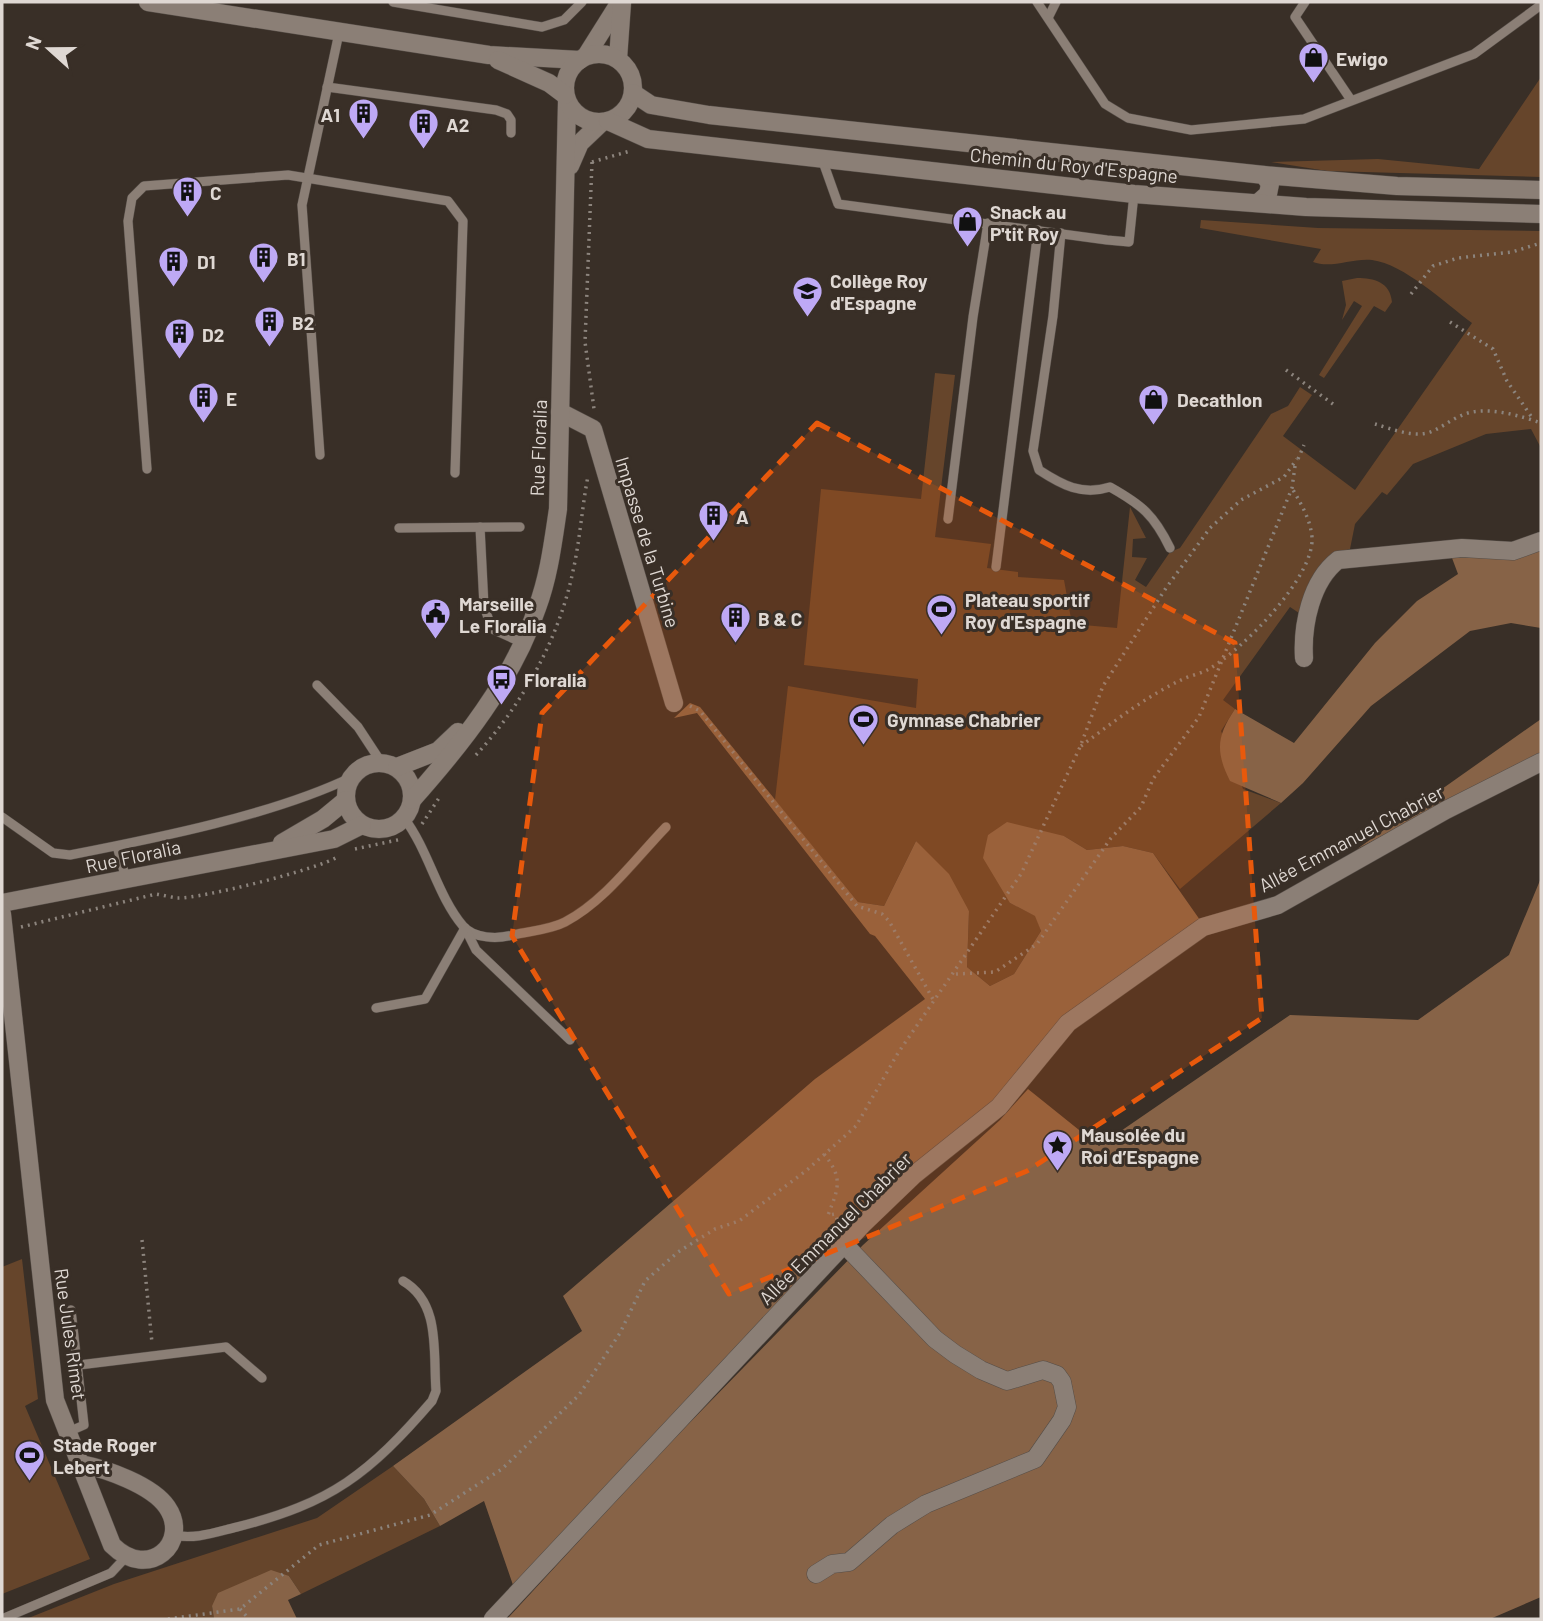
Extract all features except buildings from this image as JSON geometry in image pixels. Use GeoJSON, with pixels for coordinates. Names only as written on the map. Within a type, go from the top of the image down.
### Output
{"type":"FeatureCollection","features":[{"type":"Feature","properties":{"kind":"street"},"geometry":{"type":"LineString","coordinates":[[148,2],[489,55],[583,58],[597,54],[618,59],[630,74],[633,93],[625,110],[604,122],[580,117],[566,98],[549,83],[489,55]]}},
{"type":"Feature","properties":{"kind":"street"},"geometry":{"type":"LineString","coordinates":[[566,98],[567,75],[583,58],[621,2]]}},
{"type":"Feature","properties":{"kind":"street"},"geometry":{"type":"LineString","coordinates":[[618,59],[621,2]]}},
{"type":"Feature","properties":{"kind":"street","name":"Chemin du Roy d'Espagne"},"geometry":{"type":"LineString","coordinates":[[633,93],[651,105],[709,115],[1264,175],[1396,186],[1541,190]]}},
{"type":"Feature","properties":{"kind":"street","name":"Rue Floralia"},"geometry":{"type":"LineString","coordinates":[[412,800],[447,761],[484,709],[523,643],[537,609],[550,561],[558,509],[567,172],[566,98]]}},
{"type":"Feature","properties":{"kind":"street","name":"Rue Floralia"},"geometry":{"type":"LineString","coordinates":[[567,172],[580,143],[604,122]]}},
{"type":"Feature","properties":{"kind":"street","name":"Chemin du Roy d'Espagne"},"geometry":{"type":"LineString","coordinates":[[604,122],[648,139],[1134,194],[1306,207],[1541,214]]}},
{"type":"Feature","properties":{"kind":"street"},"geometry":{"type":"LineString","coordinates":[[1259,202],[1268,194],[1270,184],[1264,175]]}},
{"type":"Feature","properties":{"kind":"street","name":"Impasse de la Turbine"},"geometry":{"type":"LineString","coordinates":[[560,412],[593,429],[674,703]]}},
{"type":"Feature","properties":{"kind":"street"},"geometry":{"type":"LineString","coordinates":[[1304,658],[1303,645],[1313,597],[1327,569],[1338,560],[1462,548],[1513,551],[1541,541]]}},
{"type":"Feature","properties":{"kind":"street","name":"Rue Floralia"},"geometry":{"type":"LineString","coordinates":[[389,764],[438,751],[484,709]]}},
{"type":"Feature","properties":{"kind":"street","name":"Allée Emmanuel Chabrier"},"geometry":{"type":"LineString","coordinates":[[493,1619],[844,1238],[915,1175],[999,1107],[1068,1023],[1203,928],[1278,905],[1446,810],[1541,762]]}},
{"type":"Feature","properties":{"kind":"street"},"geometry":{"type":"LineString","coordinates":[[389,764],[407,776],[412,800],[404,818],[384,829],[362,825],[354,818],[346,800],[352,776],[359,768],[389,764]]}},
{"type":"Feature","properties":{"kind":"street","name":"Rue Floralia"},"geometry":{"type":"LineString","coordinates":[[273,848],[323,819],[346,800]]}},
{"type":"Feature","properties":{"kind":"street","name":"Rue Floralia"},"geometry":{"type":"LineString","coordinates":[[2,903],[273,848],[334,839],[362,825]]}},
{"type":"Feature","properties":{"kind":"street","name":"Rue Jules Rimet"},"geometry":{"type":"LineString","coordinates":[[2,914],[55,1400],[112,1545],[125,1558]]}},
{"type":"Feature","properties":{"kind":"street"},"geometry":{"type":"LineString","coordinates":[[816,1574],[832,1564],[849,1562],[892,1525],[926,1504],[1035,1458],[1062,1420],[1067,1407],[1062,1382],[1057,1375],[1043,1370],[1007,1381],[981,1370],[935,1339],[844,1238]]}},
{"type":"Feature","properties":{"kind":"street"},"geometry":{"type":"LineString","coordinates":[[81,1464],[110,1470],[166,1505],[173,1519],[173,1535],[169,1547],[153,1560],[139,1562],[125,1558]]}},
{"type":"Feature","properties":{"kind":"lane"},"geometry":{"type":"LineString","coordinates":[[393,2],[542,27],[565,20],[582,2]]}},
{"type":"Feature","properties":{"kind":"lane"},"geometry":{"type":"LineString","coordinates":[[1037,2],[1049,16],[1105,104],[1128,118],[1191,130],[1304,119],[1474,54],[1541,5]]}},
{"type":"Feature","properties":{"kind":"lane"},"geometry":{"type":"LineString","coordinates":[[1049,16],[1056,2]]}},
{"type":"Feature","properties":{"kind":"lane"},"geometry":{"type":"LineString","coordinates":[[1305,2],[1296,17],[1351,100]]}},
{"type":"Feature","properties":{"kind":"lane"},"geometry":{"type":"LineString","coordinates":[[320,455],[302,205],[339,33]]}},
{"type":"Feature","properties":{"kind":"lane"},"geometry":{"type":"LineString","coordinates":[[327,87],[496,110],[507,114],[512,120],[511,133]]}},
{"type":"Feature","properties":{"kind":"lane"},"geometry":{"type":"LineString","coordinates":[[822,159],[838,204],[1107,240],[1129,242],[1134,194]]}},
{"type":"Feature","properties":{"kind":"lane"},"geometry":{"type":"LineString","coordinates":[[147,469],[128,221],[132,198],[144,186],[288,175],[449,201],[458,210],[463,221],[455,474]]}},
{"type":"Feature","properties":{"kind":"lane"},"geometry":{"type":"LineString","coordinates":[[948,519],[973,317],[988,223]]}},
{"type":"Feature","properties":{"kind":"lane"},"geometry":{"type":"LineString","coordinates":[[996,567],[1038,230]]}},
{"type":"Feature","properties":{"kind":"lane"},"geometry":{"type":"LineString","coordinates":[[1061,233],[1053,316],[1033,451],[1039,470],[1080,491],[1095,492],[1110,487],[1143,506],[1160,528],[1170,548]]}},
{"type":"Feature","properties":{"kind":"lane"},"geometry":{"type":"LineString","coordinates":[[480,527],[484,606],[492,629],[523,643]]}},
{"type":"Feature","properties":{"kind":"lane"},"geometry":{"type":"LineString","coordinates":[[398,528],[520,527]]}},
{"type":"Feature","properties":{"kind":"lane"},"geometry":{"type":"LineString","coordinates":[[317,685],[389,764]]}},
{"type":"Feature","properties":{"kind":"lane"},"geometry":{"type":"LineString","coordinates":[[2,817],[53,853],[70,855],[117,846],[320,792],[352,776]]}},
{"type":"Feature","properties":{"kind":"lane"},"geometry":{"type":"LineString","coordinates":[[404,818],[415,832],[449,905],[476,950],[570,1040]]}},
{"type":"Feature","properties":{"kind":"lane"},"geometry":{"type":"LineString","coordinates":[[464,928],[477,934],[503,938],[564,923],[598,898],[666,827]]}},
{"type":"Feature","properties":{"kind":"lane"},"geometry":{"type":"LineString","coordinates":[[117,846],[126,879]]}},
{"type":"Feature","properties":{"kind":"lane"},"geometry":{"type":"LineString","coordinates":[[376,1009],[425,999],[464,928]]}},
{"type":"Feature","properties":{"kind":"lane"},"geometry":{"type":"LineString","coordinates":[[173,1535],[197,1536],[278,1517],[320,1500],[358,1476],[391,1448],[432,1401],[436,1391],[429,1309],[419,1290],[403,1281]]}},
{"type":"Feature","properties":{"kind":"lane"},"geometry":{"type":"LineString","coordinates":[[68,1432],[84,1425],[71,1310]]}},
{"type":"Feature","properties":{"kind":"lane"},"geometry":{"type":"LineString","coordinates":[[79,1365],[226,1347],[262,1378]]}},
{"type":"Feature","properties":{"kind":"lane"},"geometry":{"type":"LineString","coordinates":[[2,1619],[111,1573],[125,1558]]}},
{"type":"Feature","properties":{"kind":"path"},"geometry":{"type":"LineString","coordinates":[[594,409],[585,342],[592,162],[632,150],[648,139]]}},
{"type":"Feature","properties":{"kind":"path"},"geometry":{"type":"LineString","coordinates":[[1411,294],[1433,266],[1458,258],[1512,251],[1541,243]]}},
{"type":"Feature","properties":{"kind":"path"},"geometry":{"type":"LineString","coordinates":[[1450,322],[1493,349],[1507,381],[1534,421]]}},
{"type":"Feature","properties":{"kind":"path"},"geometry":{"type":"LineString","coordinates":[[1286,370],[1333,404]]}},
{"type":"Feature","properties":{"kind":"path"},"geometry":{"type":"LineString","coordinates":[[1375,424],[1402,433],[1430,433],[1449,421],[1473,412],[1507,413],[1541,423]]}},
{"type":"Feature","properties":{"kind":"path"},"geometry":{"type":"LineString","coordinates":[[168,1619],[240,1609],[318,1545],[430,1515],[502,1469],[579,1395],[620,1333],[645,1281],[678,1252],[706,1235],[739,1221],[856,1126],[898,1053],[1021,874],[1080,747],[1103,686],[1166,588],[1210,527],[1241,500],[1284,477],[1304,445]]}},
{"type":"Feature","properties":{"kind":"path"},"geometry":{"type":"LineString","coordinates":[[954,974],[995,972],[1037,944],[1111,838],[1141,807],[1153,779],[1199,717],[1227,654],[1292,488],[1297,459]]}},
{"type":"Feature","properties":{"kind":"path"},"geometry":{"type":"LineString","coordinates":[[1080,747],[1180,680],[1209,669],[1282,601],[1306,565],[1312,540],[1308,516],[1292,488]]}},
{"type":"Feature","properties":{"kind":"path"},"geometry":{"type":"LineString","coordinates":[[674,703],[700,711],[857,906],[882,914],[889,921],[934,1001]]}},
{"type":"Feature","properties":{"kind":"path"},"geometry":{"type":"LineString","coordinates":[[17,928],[156,894],[178,898],[305,871],[327,864],[346,851],[404,838]]}},
{"type":"Feature","properties":{"kind":"path"},"geometry":{"type":"LineString","coordinates":[[824,1154],[839,1179],[829,1216],[835,1214],[844,1238]]}},
{"type":"Feature","properties":{"kind":"path"},"geometry":{"type":"LineString","coordinates":[[142,1240],[153,1355]]}},
{"type":"Feature","properties":{"kind":"path"},"geometry":{"type":"LineString","coordinates":[[240,1609],[249,1619]]}},
{"type":"Feature","properties":{"kind":"highlighted area"},"geometry":{"type":"Polygon","coordinates":[[[817,423],[1235,643],[1262,1018],[1027,1171],[729,1294],[512,936],[542,713],[817,423]]]}},
{"type":"Feature","properties":{"kind":"shaded area"},"geometry":{"type":"Polygon","coordinates":[[[1541,77],[1541,177],[1327,171],[1271,162],[1378,159],[1479,169],[1541,77]]]}},
{"type":"Feature","properties":{"kind":"shaded area"},"geometry":{"type":"Polygon","coordinates":[[[1201,220],[1318,228],[1541,231],[1541,448],[1531,429],[1486,434],[1413,464],[1387,495],[1382,492],[1355,524],[1350,549],[1333,555],[1302,615],[1290,607],[1223,700],[1235,709],[1221,731],[1243,789],[1281,803],[1180,889],[1153,853],[1123,846],[1087,850],[1064,836],[1010,903],[1036,916],[1041,931],[1014,974],[990,986],[967,967],[969,911],[916,841],[884,906],[858,902],[775,800],[788,686],[916,708],[918,679],[804,665],[821,489],[921,499],[935,373],[955,375],[935,537],[991,544],[987,568],[1018,572],[1018,577],[1064,580],[1072,624],[1117,628],[1130,507],[1146,538],[1133,539],[1132,557],[1147,558],[1135,580],[1146,587],[1170,552],[1180,548],[1271,414],[1288,406],[1300,387],[1312,395],[1283,436],[1355,490],[1472,323],[1411,276],[1384,263],[1364,260],[1320,264],[1313,262],[1321,249],[1200,228],[1201,220]]]}},
{"type":"Feature","properties":{"kind":"shaded area"},"geometry":{"type":"Polygon","coordinates":[[[1357,278],[1380,282],[1391,295],[1392,302],[1385,312],[1374,306],[1324,378],[1319,375],[1362,306],[1354,301],[1342,320],[1346,305],[1342,281],[1357,278]]]}},
{"type":"Feature","properties":{"kind":"shaded area"},"geometry":{"type":"Polygon","coordinates":[[[1541,544],[1541,628],[1511,623],[1470,631],[1371,706],[1303,783],[1281,803],[1230,781],[1222,761],[1220,744],[1225,727],[1235,709],[1294,743],[1375,643],[1417,601],[1458,574],[1452,558],[1509,556],[1541,544]]]}},
{"type":"Feature","properties":{"kind":"shaded area"},"geometry":{"type":"Polygon","coordinates":[[[690,703],[700,707],[858,902],[884,906],[916,841],[949,874],[969,911],[967,967],[990,986],[1014,974],[1041,931],[1035,916],[1010,903],[983,858],[988,835],[1007,822],[1064,836],[1087,850],[1123,846],[1153,853],[1200,920],[1008,1085],[513,1585],[484,1501],[440,1526],[424,1499],[393,1466],[582,1331],[563,1296],[815,1079],[925,999],[875,936],[870,934],[697,713],[674,718],[690,703]]]}},
{"type":"Feature","properties":{"kind":"shaded area"},"geometry":{"type":"Polygon","coordinates":[[[1541,719],[1541,754],[1357,849],[1541,719]]]}},
{"type":"Feature","properties":{"kind":"shaded area"},"geometry":{"type":"Polygon","coordinates":[[[1541,878],[1541,1597],[1490,1619],[507,1619],[661,1452],[863,1245],[1000,1120],[1028,1089],[1099,1146],[1290,1015],[1418,1020],[1509,955],[1541,878]]]}},
{"type":"Feature","properties":{"kind":"shaded area","name":"Stade Roger Lebert"},"geometry":{"type":"Polygon","coordinates":[[[22,1259],[38,1399],[25,1406],[90,1559],[2,1594],[2,1267],[22,1259]]]}},
{"type":"Feature","properties":{"kind":"shaded area"},"geometry":{"type":"Polygon","coordinates":[[[393,1466],[424,1499],[440,1526],[301,1594],[289,1576],[212,1606],[214,1619],[26,1619],[114,1584],[317,1518],[393,1466]]]}},
{"type":"Feature","properties":{"kind":"shaded area"},"geometry":{"type":"Polygon","coordinates":[[[271,1570],[289,1576],[301,1594],[288,1600],[297,1619],[214,1619],[212,1606],[218,1593],[271,1570]]]}},
{"type":"Feature","properties":{"kind":"place","name":"Ewigo"},"geometry":{"type":"Point","coordinates":[1313,85]}},
{"type":"Feature","properties":{"kind":"place","name":"A1"},"geometry":{"type":"Point","coordinates":[363,141]}},
{"type":"Feature","properties":{"kind":"place","name":"A2"},"geometry":{"type":"Point","coordinates":[423,151]}},
{"type":"Feature","properties":{"kind":"place","name":"C"},"geometry":{"type":"Point","coordinates":[187,219]}},
{"type":"Feature","properties":{"kind":"place","name":"Snack au P'tit Roy"},"geometry":{"type":"Point","coordinates":[967,249]}},
{"type":"Feature","properties":{"kind":"place","name":"B1"},"geometry":{"type":"Point","coordinates":[264,285]}},
{"type":"Feature","properties":{"kind":"place","name":"D1"},"geometry":{"type":"Point","coordinates":[174,288]}},
{"type":"Feature","properties":{"kind":"place","name":"Collège Roy d'Espagne"},"geometry":{"type":"Point","coordinates":[807,318]}},
{"type":"Feature","properties":{"kind":"place","name":"B2"},"geometry":{"type":"Point","coordinates":[269,349]}},
{"type":"Feature","properties":{"kind":"place","name":"D2"},"geometry":{"type":"Point","coordinates":[179,361]}},
{"type":"Feature","properties":{"kind":"place","name":"E"},"geometry":{"type":"Point","coordinates":[203,425]}},
{"type":"Feature","properties":{"kind":"place","name":"Decathlon"},"geometry":{"type":"Point","coordinates":[1154,426]}},
{"type":"Feature","properties":{"kind":"place","name":"A"},"geometry":{"type":"Point","coordinates":[713,543]}},
{"type":"Feature","properties":{"kind":"place","name":"Plateau sportif Roy d'Espagne"},"geometry":{"type":"Point","coordinates":[942,637]}},
{"type":"Feature","properties":{"kind":"place","name":"Marseille Le Floralia"},"geometry":{"type":"Point","coordinates":[436,641]}},
{"type":"Feature","properties":{"kind":"place","name":"B & C"},"geometry":{"type":"Point","coordinates":[735,645]}},
{"type":"Feature","properties":{"kind":"place","name":"Floralia"},"geometry":{"type":"Point","coordinates":[501,706]}},
{"type":"Feature","properties":{"kind":"place","name":"Gymnase Chabrier"},"geometry":{"type":"Point","coordinates":[864,746]}},
{"type":"Feature","properties":{"kind":"place","name":"Mausolée du Roi d’Espagne"},"geometry":{"type":"Point","coordinates":[1058,1172]}},
{"type":"Feature","properties":{"kind":"place","name":"Stade Roger Lebert"},"geometry":{"type":"Point","coordinates":[30,1482]}}]}
